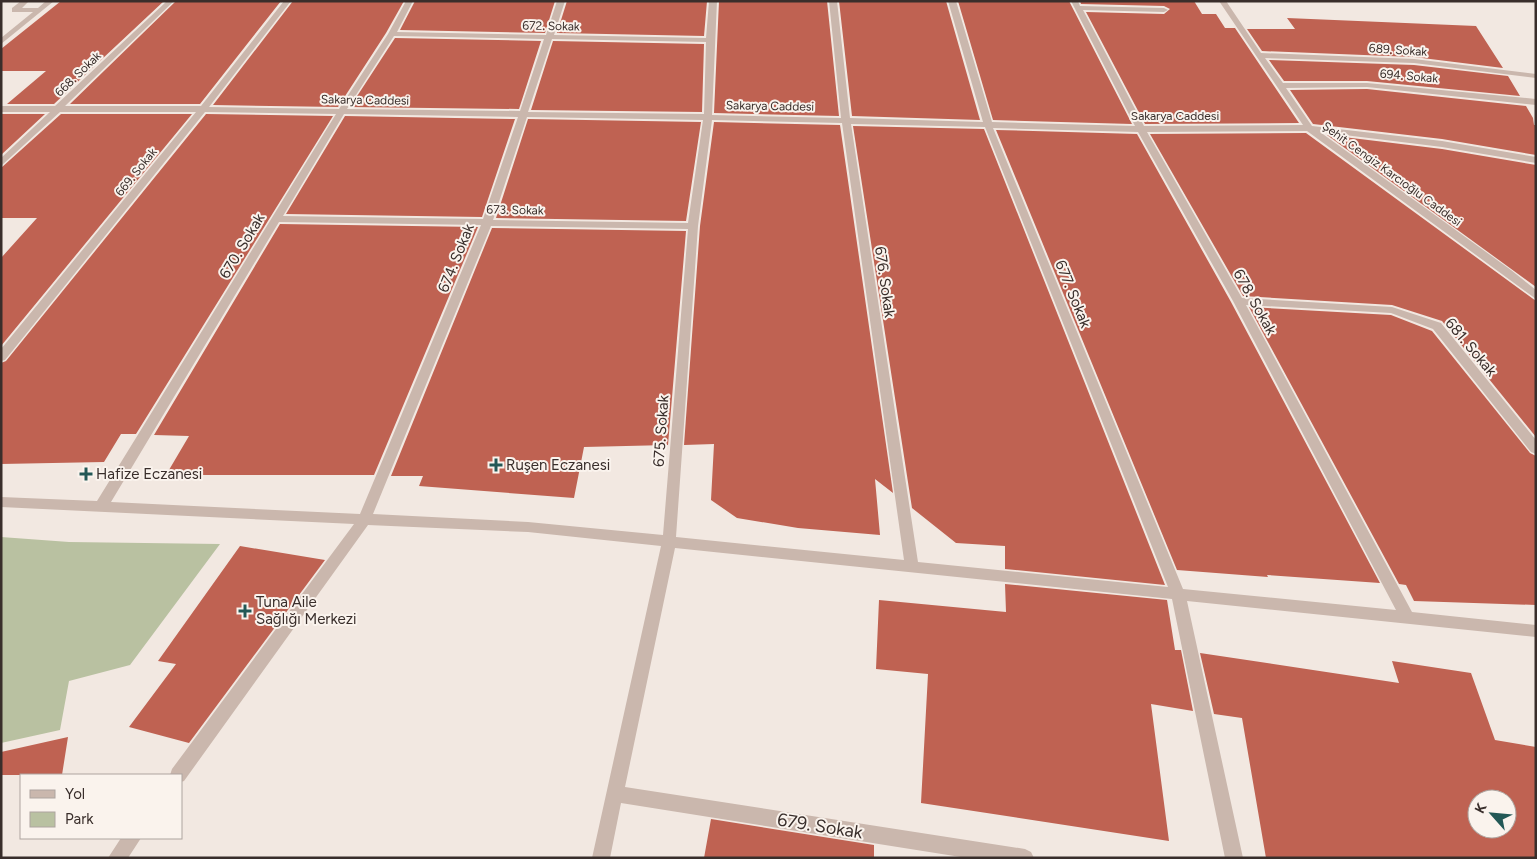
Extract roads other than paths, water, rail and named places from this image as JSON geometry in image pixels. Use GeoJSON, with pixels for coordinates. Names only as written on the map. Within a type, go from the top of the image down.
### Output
{"type":"FeatureCollection","features":[{"type":"Feature","properties":{"kind":"street"},"geometry":{"type":"LineString","coordinates":[[26,1],[15,10],[40,10]]}},
{"type":"Feature","properties":{"kind":"street"},"geometry":{"type":"LineString","coordinates":[[1,42],[51,1]]}},
{"type":"Feature","properties":{"kind":"street","name":"668. Sokak"},"geometry":{"type":"LineString","coordinates":[[1,163],[171,1]]}},
{"type":"Feature","properties":{"kind":"street","name":"669. Sokak"},"geometry":{"type":"LineString","coordinates":[[1,357],[203,109],[288,1]]}},
{"type":"Feature","properties":{"kind":"street","name":"670. Sokak"},"geometry":{"type":"LineString","coordinates":[[100,508],[276,219],[392,34],[410,1]]}},
{"type":"Feature","properties":{"kind":"street","name":"674. Sokak"},"geometry":{"type":"LineString","coordinates":[[179,774],[364,520],[487,222],[560,1]]}},
{"type":"Feature","properties":{"kind":"street","name":"675. Sokak"},"geometry":{"type":"LineString","coordinates":[[600,858],[669,542],[693,226],[708,117],[713,1]]}},
{"type":"Feature","properties":{"kind":"street","name":"676. Sokak"},"geometry":{"type":"LineString","coordinates":[[833,1],[846,120],[912,566]]}},
{"type":"Feature","properties":{"kind":"street","name":"677. Sokak"},"geometry":{"type":"LineString","coordinates":[[952,1],[988,125],[1178,594],[1234,858]]}},
{"type":"Feature","properties":{"kind":"street","name":"Şehit Cengiz Karcıoğlu Caddesi"},"geometry":{"type":"LineString","coordinates":[[1222,1],[1308,128],[1507,272],[1536,296]]}},
{"type":"Feature","properties":{"kind":"street"},"geometry":{"type":"LineString","coordinates":[[1076,5],[1164,10]]}},
{"type":"Feature","properties":{"kind":"street","name":"678. Sokak"},"geometry":{"type":"LineString","coordinates":[[1076,5],[1141,129],[1238,301],[1408,618]]}},
{"type":"Feature","properties":{"kind":"street","name":"672. Sokak"},"geometry":{"type":"LineString","coordinates":[[392,34],[710,40]]}},
{"type":"Feature","properties":{"kind":"street","name":"689. Sokak"},"geometry":{"type":"LineString","coordinates":[[1258,55],[1414,61],[1536,76]]}},
{"type":"Feature","properties":{"kind":"street","name":"694. Sokak"},"geometry":{"type":"LineString","coordinates":[[1280,86],[1367,85],[1536,102]]}},
{"type":"Feature","properties":{"kind":"street","name":"Sakarya Caddesi"},"geometry":{"type":"LineString","coordinates":[[1,109],[203,109],[708,117],[1141,129],[1308,128],[1442,144],[1536,160]]}},
{"type":"Feature","properties":{"kind":"street","name":"673. Sokak"},"geometry":{"type":"LineString","coordinates":[[276,219],[693,226]]}},
{"type":"Feature","properties":{"kind":"street","name":"681. Sokak"},"geometry":{"type":"LineString","coordinates":[[1238,301],[1392,310],[1437,326],[1536,449]]}},
{"type":"Feature","properties":{"kind":"street"},"geometry":{"type":"LineString","coordinates":[[1,502],[528,527],[1536,631]]}},
{"type":"Feature","properties":{"kind":"street","name":"679. Sokak"},"geometry":{"type":"LineString","coordinates":[[614,794],[1025,858]]}},
{"type":"Feature","properties":{"kind":"street"},"geometry":{"type":"LineString","coordinates":[[117,858],[131,839]]}},
{"type":"Feature","properties":{"kind":"place","name":"Ruşen Eczanesi"},"geometry":{"type":"Point","coordinates":[496,465]}},
{"type":"Feature","properties":{"kind":"place","name":"Hafize Eczanesi"},"geometry":{"type":"Point","coordinates":[86,474]}},
{"type":"Feature","properties":{"kind":"place","name":"Tuna Aile Sağlığı Merkezi"},"geometry":{"type":"Point","coordinates":[245,611]}}]}
